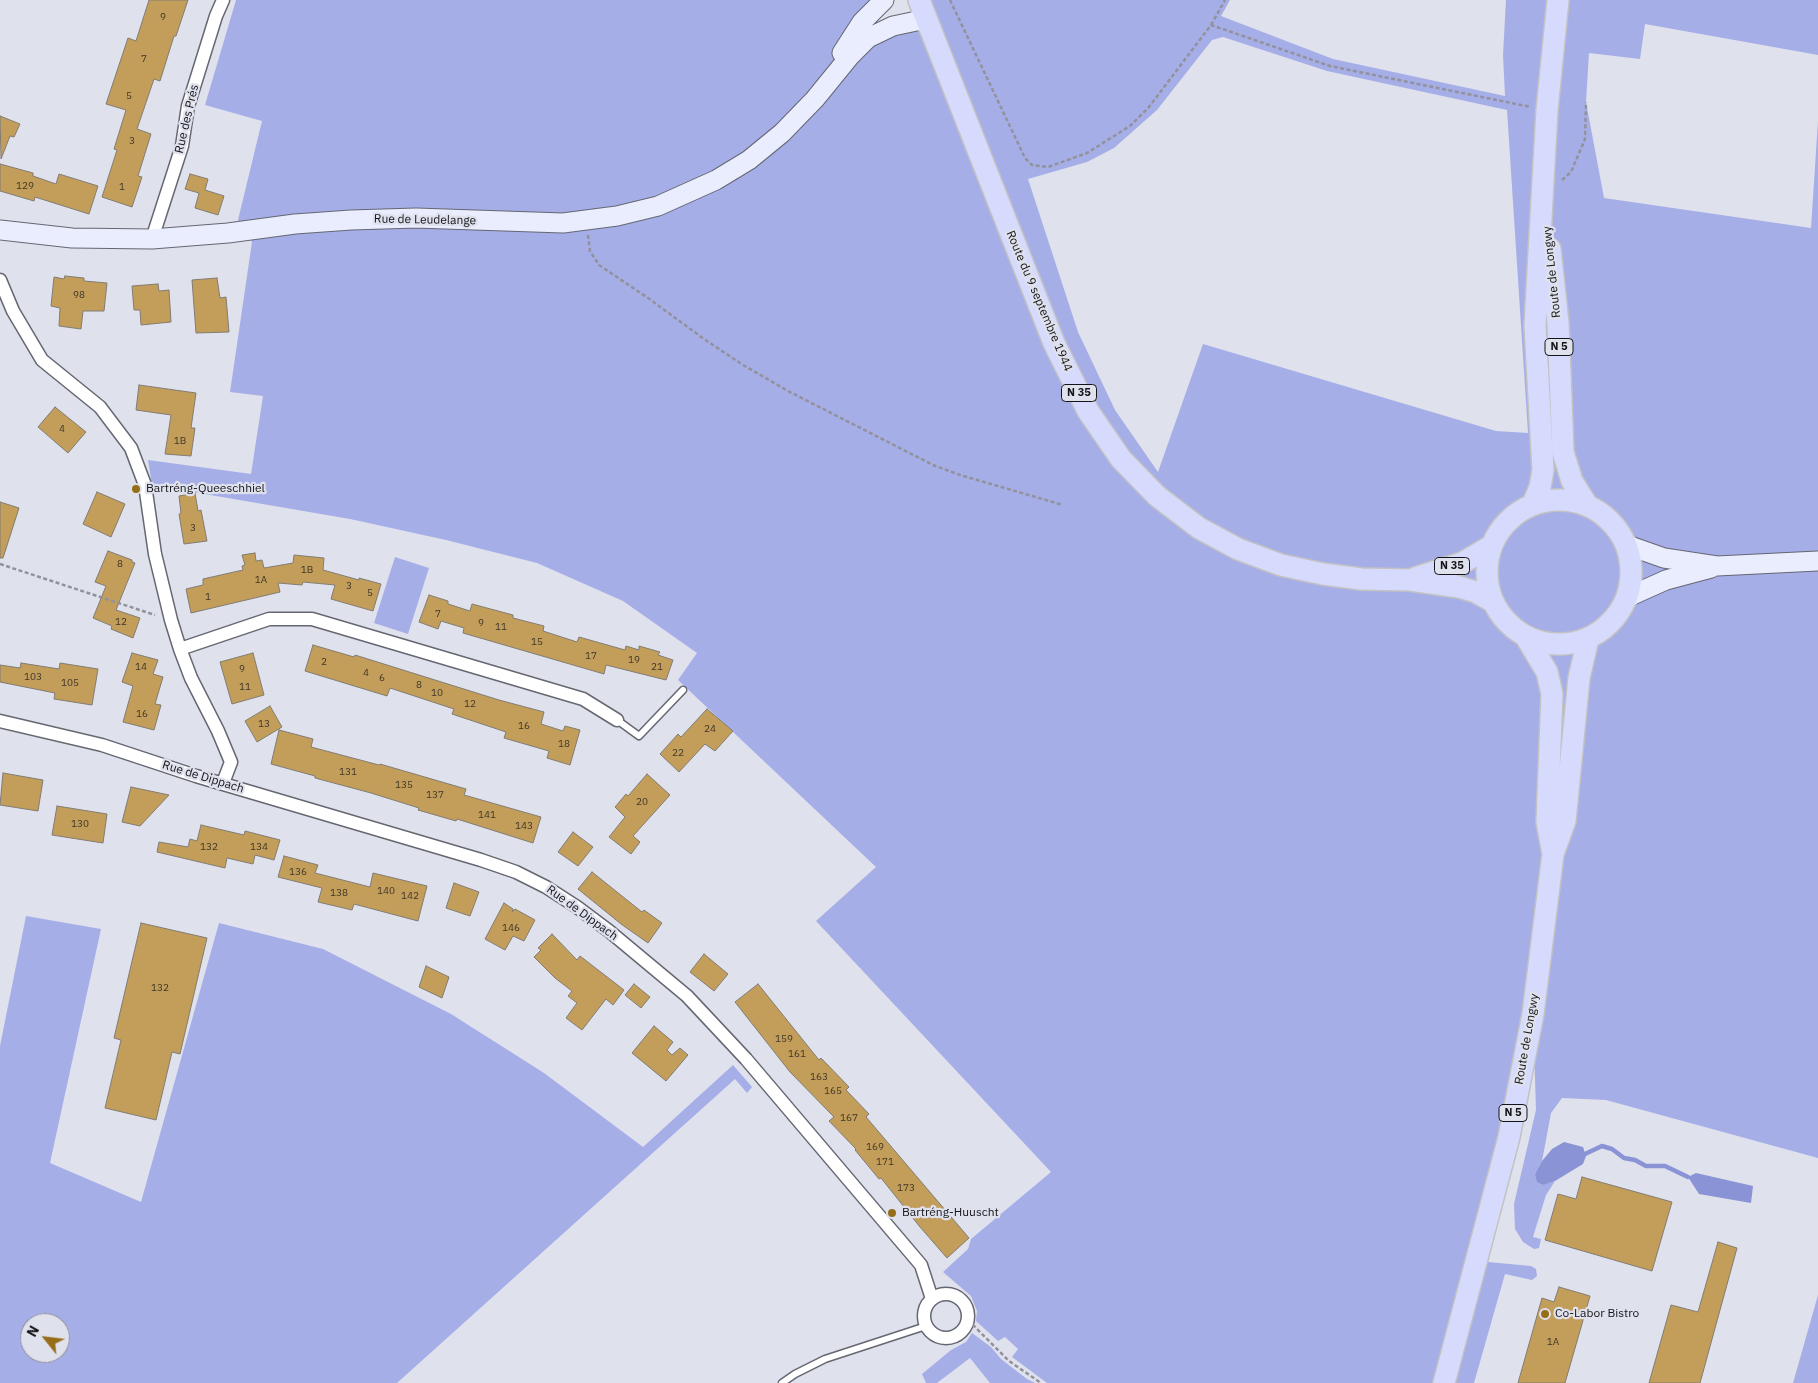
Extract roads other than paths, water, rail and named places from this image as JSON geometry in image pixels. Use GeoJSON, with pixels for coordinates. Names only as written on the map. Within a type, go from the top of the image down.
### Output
{"type":"FeatureCollection","features":[{"type":"Feature","properties":{"kind":"main road","name":"Route de Longwy"},"geometry":{"type":"LineString","coordinates":[[1533,504],[1540,487],[1542,470],[1536,325],[1547,110],[1558,0]]}},
{"type":"Feature","properties":{"kind":"main road","name":"Route du 9 septembre 1944"},"geometry":{"type":"LineString","coordinates":[[922,10],[1054,343],[1088,411],[1121,459],[1157,496],[1199,528],[1238,549],[1281,565],[1323,574],[1361,580],[1410,580]]}},
{"type":"Feature","properties":{"kind":"main road","name":"Route de Longwy"},"geometry":{"type":"LineString","coordinates":[[1543,184],[1558,323],[1563,452],[1572,480],[1586,505]]}},
{"type":"Feature","properties":{"kind":"main road","name":"N 5"},"geometry":{"type":"LineString","coordinates":[[1551,500],[1569,500],[1586,505],[1604,514],[1617,528],[1627,545],[1631,562],[1632,580],[1628,597],[1618,614],[1605,629],[1588,639],[1573,644],[1557,645],[1542,643],[1526,637],[1512,628],[1500,616],[1492,601],[1487,582],[1487,564],[1491,546],[1501,528],[1516,514],[1533,504],[1551,500]]}},
{"type":"Feature","properties":{"kind":"main road","name":"N 35"},"geometry":{"type":"LineString","coordinates":[[1410,580],[1462,563],[1491,546]]}},
{"type":"Feature","properties":{"kind":"main road","name":"N 35"},"geometry":{"type":"LineString","coordinates":[[1410,580],[1459,587],[1476,592],[1492,601]]}},
{"type":"Feature","properties":{"kind":"main road","name":"Route de Longwy"},"geometry":{"type":"LineString","coordinates":[[1526,637],[1547,672],[1552,694],[1547,822],[1553,854]]}},
{"type":"Feature","properties":{"kind":"main road","name":"Route de Longwy"},"geometry":{"type":"LineString","coordinates":[[1447,1375],[1509,1137],[1533,1014],[1553,854],[1565,821],[1579,678],[1588,639]]}},
{"type":"Feature","properties":{"kind":"street","name":"Rue des Prés"},"geometry":{"type":"LineString","coordinates":[[152,239],[182,146],[188,106],[216,16],[223,0]]}},
{"type":"Feature","properties":{"kind":"street","name":"Rue de Leudelange"},"geometry":{"type":"LineString","coordinates":[[815,99],[862,22],[884,0]]}},
{"type":"Feature","properties":{"kind":"street","name":"Rue de Leudelange"},"geometry":{"type":"LineString","coordinates":[[0,230],[72,238],[152,239],[351,220],[416,218],[563,223],[617,216],[658,206],[716,180],[749,160],[782,133],[815,99],[850,56],[868,38],[922,10]]}},
{"type":"Feature","properties":{"kind":"street"},"geometry":{"type":"LineString","coordinates":[[0,280],[13,311],[42,360],[100,407],[131,448],[145,485],[155,554],[180,649],[191,678],[218,731],[231,762],[223,783]]}},
{"type":"Feature","properties":{"kind":"street"},"geometry":{"type":"LineString","coordinates":[[1627,545],[1664,558],[1717,566],[1818,561]]}},
{"type":"Feature","properties":{"kind":"street"},"geometry":{"type":"LineString","coordinates":[[1628,597],[1666,580],[1717,566]]}},
{"type":"Feature","properties":{"kind":"street"},"geometry":{"type":"LineString","coordinates":[[180,649],[269,619],[312,619],[583,699],[617,720]]}},
{"type":"Feature","properties":{"kind":"street","name":"Rue de Dippach"},"geometry":{"type":"LineString","coordinates":[[0,720],[102,746],[481,860],[516,872],[546,887],[578,907],[687,996],[746,1059],[921,1265],[932,1299]]}},
{"type":"Feature","properties":{"kind":"street"},"geometry":{"type":"LineString","coordinates":[[947,1294],[959,1299],[964,1304],[968,1312],[968,1320],[960,1333],[951,1338],[944,1338],[936,1336],[926,1326],[925,1311],[932,1299],[947,1294]]}},
{"type":"Feature","properties":{"kind":"lane"},"geometry":{"type":"LineString","coordinates":[[617,720],[639,736],[684,690]]}},
{"type":"Feature","properties":{"kind":"lane"},"geometry":{"type":"LineString","coordinates":[[782,1383],[795,1374],[825,1359],[926,1326]]}},
{"type":"Feature","properties":{"kind":"waterway"},"geometry":{"type":"LineString","coordinates":[[1585,1154],[1602,1146],[1612,1149],[1624,1158],[1635,1160],[1646,1166],[1665,1166],[1688,1177]]}},
{"type":"Feature","properties":{"kind":"place","name":"Bartréng-Queeschhiel"},"geometry":{"type":"Point","coordinates":[136,489]}},
{"type":"Feature","properties":{"kind":"place","name":"Bartréng-Huuscht"},"geometry":{"type":"Point","coordinates":[892,1213]}},
{"type":"Feature","properties":{"kind":"place","name":"Co-Labor Bistro"},"geometry":{"type":"Point","coordinates":[1545,1314]}}]}
